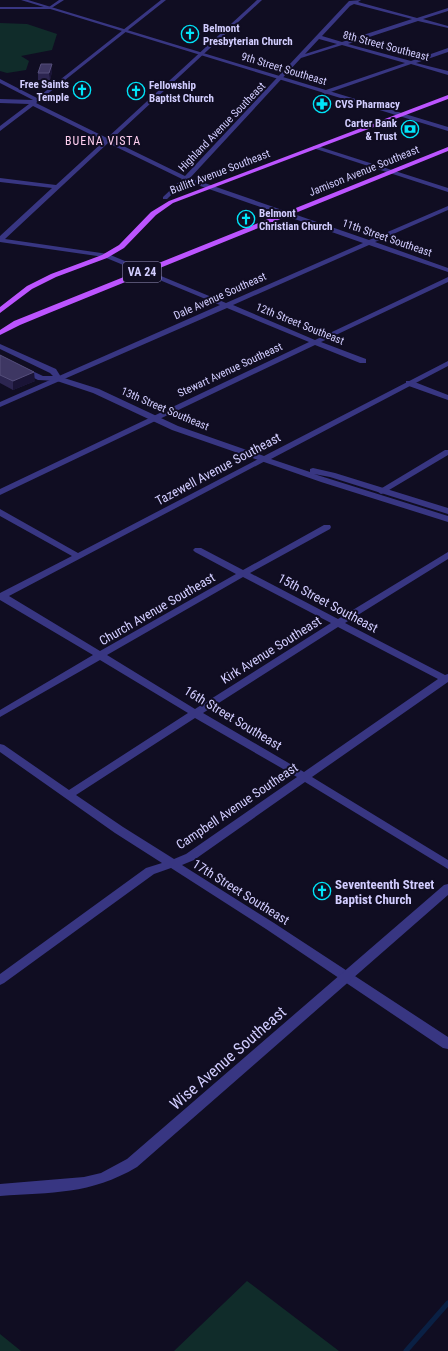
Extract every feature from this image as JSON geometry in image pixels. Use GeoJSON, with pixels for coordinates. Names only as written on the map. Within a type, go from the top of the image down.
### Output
{"type":"FeatureCollection","features":[{"type":"Feature","properties":{"kind":"main road","name":"Bullitt Avenue Southeast"},"geometry":{"type":"LineString","coordinates":[[0,311],[19,294],[29,288],[92,263],[127,243],[152,214],[180,198],[448,97]]}},
{"type":"Feature","properties":{"kind":"main road","name":"Jamison Avenue Southeast"},"geometry":{"type":"LineString","coordinates":[[0,333],[17,323],[448,149]]}},
{"type":"Feature","properties":{"kind":"street","name":"9th Street Southeast"},"geometry":{"type":"LineString","coordinates":[[23,0],[448,129]]}},
{"type":"Feature","properties":{"kind":"street"},"geometry":{"type":"LineString","coordinates":[[0,8],[50,8],[62,0]]}},
{"type":"Feature","properties":{"kind":"street"},"geometry":{"type":"LineString","coordinates":[[0,129],[164,0]]}},
{"type":"Feature","properties":{"kind":"street"},"geometry":{"type":"LineString","coordinates":[[0,240],[260,0]]}},
{"type":"Feature","properties":{"kind":"street"},"geometry":{"type":"LineString","coordinates":[[343,0],[448,27]]}},
{"type":"Feature","properties":{"kind":"street","name":"Highland Avenue Southeast"},"geometry":{"type":"LineString","coordinates":[[165,198],[186,180],[348,5],[359,0]]}},
{"type":"Feature","properties":{"kind":"street"},"geometry":{"type":"LineString","coordinates":[[300,57],[448,8]]}},
{"type":"Feature","properties":{"kind":"street","name":"8th Street Southeast"},"geometry":{"type":"LineString","coordinates":[[318,37],[448,73]]}},
{"type":"Feature","properties":{"kind":"street"},"geometry":{"type":"LineString","coordinates":[[325,92],[448,50]]}},
{"type":"Feature","properties":{"kind":"street","name":"11th Street Southeast"},"geometry":{"type":"LineString","coordinates":[[0,81],[107,141],[186,180],[448,270]]}},
{"type":"Feature","properties":{"kind":"street"},"geometry":{"type":"LineString","coordinates":[[0,101],[35,102]]}},
{"type":"Feature","properties":{"kind":"street"},"geometry":{"type":"LineString","coordinates":[[315,147],[448,190]]}},
{"type":"Feature","properties":{"kind":"street"},"geometry":{"type":"LineString","coordinates":[[0,180],[57,187]]}},
{"type":"Feature","properties":{"kind":"street","name":"Dale Avenue Southeast"},"geometry":{"type":"LineString","coordinates":[[0,405],[448,208]]}},
{"type":"Feature","properties":{"kind":"street","name":"12th Street Southeast"},"geometry":{"type":"LineString","coordinates":[[0,240],[106,255],[314,342],[364,361]]}},
{"type":"Feature","properties":{"kind":"street","name":"Stewart Avenue Southeast"},"geometry":{"type":"LineString","coordinates":[[0,492],[448,279]]}},
{"type":"Feature","properties":{"kind":"street","name":"13th Street Southeast"},"geometry":{"type":"LineString","coordinates":[[0,346],[53,371],[58,379]]}},
{"type":"Feature","properties":{"kind":"street","name":"13th Street Southeast"},"geometry":{"type":"LineString","coordinates":[[2,359],[41,378],[58,379],[96,391],[154,419],[264,459],[324,480],[448,519]]}},
{"type":"Feature","properties":{"kind":"street","name":"Tazewell Avenue Southeast"},"geometry":{"type":"LineString","coordinates":[[1,597],[409,384],[448,362]]}},
{"type":"Feature","properties":{"kind":"street"},"geometry":{"type":"LineString","coordinates":[[409,384],[448,398]]}},
{"type":"Feature","properties":{"kind":"street"},"geometry":{"type":"LineString","coordinates":[[382,490],[448,452]]}},
{"type":"Feature","properties":{"kind":"street","name":"13th Street Southeast"},"geometry":{"type":"LineString","coordinates":[[264,459],[332,475],[448,512]]}},
{"type":"Feature","properties":{"kind":"street"},"geometry":{"type":"LineString","coordinates":[[0,512],[78,556]]}},
{"type":"Feature","properties":{"kind":"street","name":"Church Avenue Southeast"},"geometry":{"type":"LineString","coordinates":[[0,714],[188,604],[327,527]]}},
{"type":"Feature","properties":{"kind":"street","name":"15th Street Southeast"},"geometry":{"type":"LineString","coordinates":[[198,550],[447,678]]}},
{"type":"Feature","properties":{"kind":"street","name":"Kirk Avenue Southeast"},"geometry":{"type":"LineString","coordinates":[[68,795],[195,713],[448,555]]}},
{"type":"Feature","properties":{"kind":"street","name":"16th Street Southeast"},"geometry":{"type":"LineString","coordinates":[[1,597],[248,745],[305,777],[448,865]]}},
{"type":"Feature","properties":{"kind":"street","name":"Campbell Avenue Southeast"},"geometry":{"type":"LineString","coordinates":[[0,980],[150,871],[190,858],[447,678]]}},
{"type":"Feature","properties":{"kind":"street","name":"17th Street Southeast"},"geometry":{"type":"LineString","coordinates":[[0,747],[170,864],[448,1044]]}},
{"type":"Feature","properties":{"kind":"street","name":"Wise Avenue Southeast"},"geometry":{"type":"LineString","coordinates":[[0,1190],[78,1184],[97,1180],[116,1173],[132,1163],[448,888]]}},
{"type":"Feature","properties":{"kind":"green space"},"geometry":{"type":"Polygon","coordinates":[[[0,23],[27,24],[57,34],[52,50],[21,56],[29,61],[26,70],[7,73],[0,71],[0,23]]]}},
{"type":"Feature","properties":{"kind":"green space"},"geometry":{"type":"Polygon","coordinates":[[[247,1281],[339,1351],[174,1351],[247,1281]]]}},
{"type":"Feature","properties":{"kind":"green space"},"geometry":{"type":"Polygon","coordinates":[[[0,1334],[21,1351],[0,1351],[0,1334]]]}},
{"type":"Feature","properties":{"kind":"building"},"geometry":{"type":"Polygon","coordinates":[[[41,64],[52,64],[49,73],[38,73],[41,64]]]}},
{"type":"Feature","properties":{"kind":"building"},"geometry":{"type":"Polygon","coordinates":[[[0,355],[34,372],[13,381],[0,375],[0,355]]]}},
{"type":"Feature","properties":{"kind":"waterway"},"geometry":{"type":"LineString","coordinates":[[406,1351],[448,1303]]}},
{"type":"Feature","properties":{"kind":"place","name":"Belmont Presbyterian Church"},"geometry":{"type":"Point","coordinates":[190,34]}},
{"type":"Feature","properties":{"kind":"place","name":"Free Saints Temple"},"geometry":{"type":"Point","coordinates":[82,90]}},
{"type":"Feature","properties":{"kind":"place","name":"Fellowship Baptist Church"},"geometry":{"type":"Point","coordinates":[136,91]}},
{"type":"Feature","properties":{"kind":"place","name":"CVS Pharmacy"},"geometry":{"type":"Point","coordinates":[322,104]}},
{"type":"Feature","properties":{"kind":"place","name":"Carter Bank & Trust"},"geometry":{"type":"Point","coordinates":[410,129]}},
{"type":"Feature","properties":{"kind":"place","name":"Belmont Christian Church"},"geometry":{"type":"Point","coordinates":[246,219]}},
{"type":"Feature","properties":{"kind":"place","name":"Seventeenth Street Baptist Church"},"geometry":{"type":"Point","coordinates":[322,891]}},
{"type":"Feature","properties":{"kind":"district","name":"BUENA VISTA"},"geometry":{"type":"Point","coordinates":[103,141]}}]}
